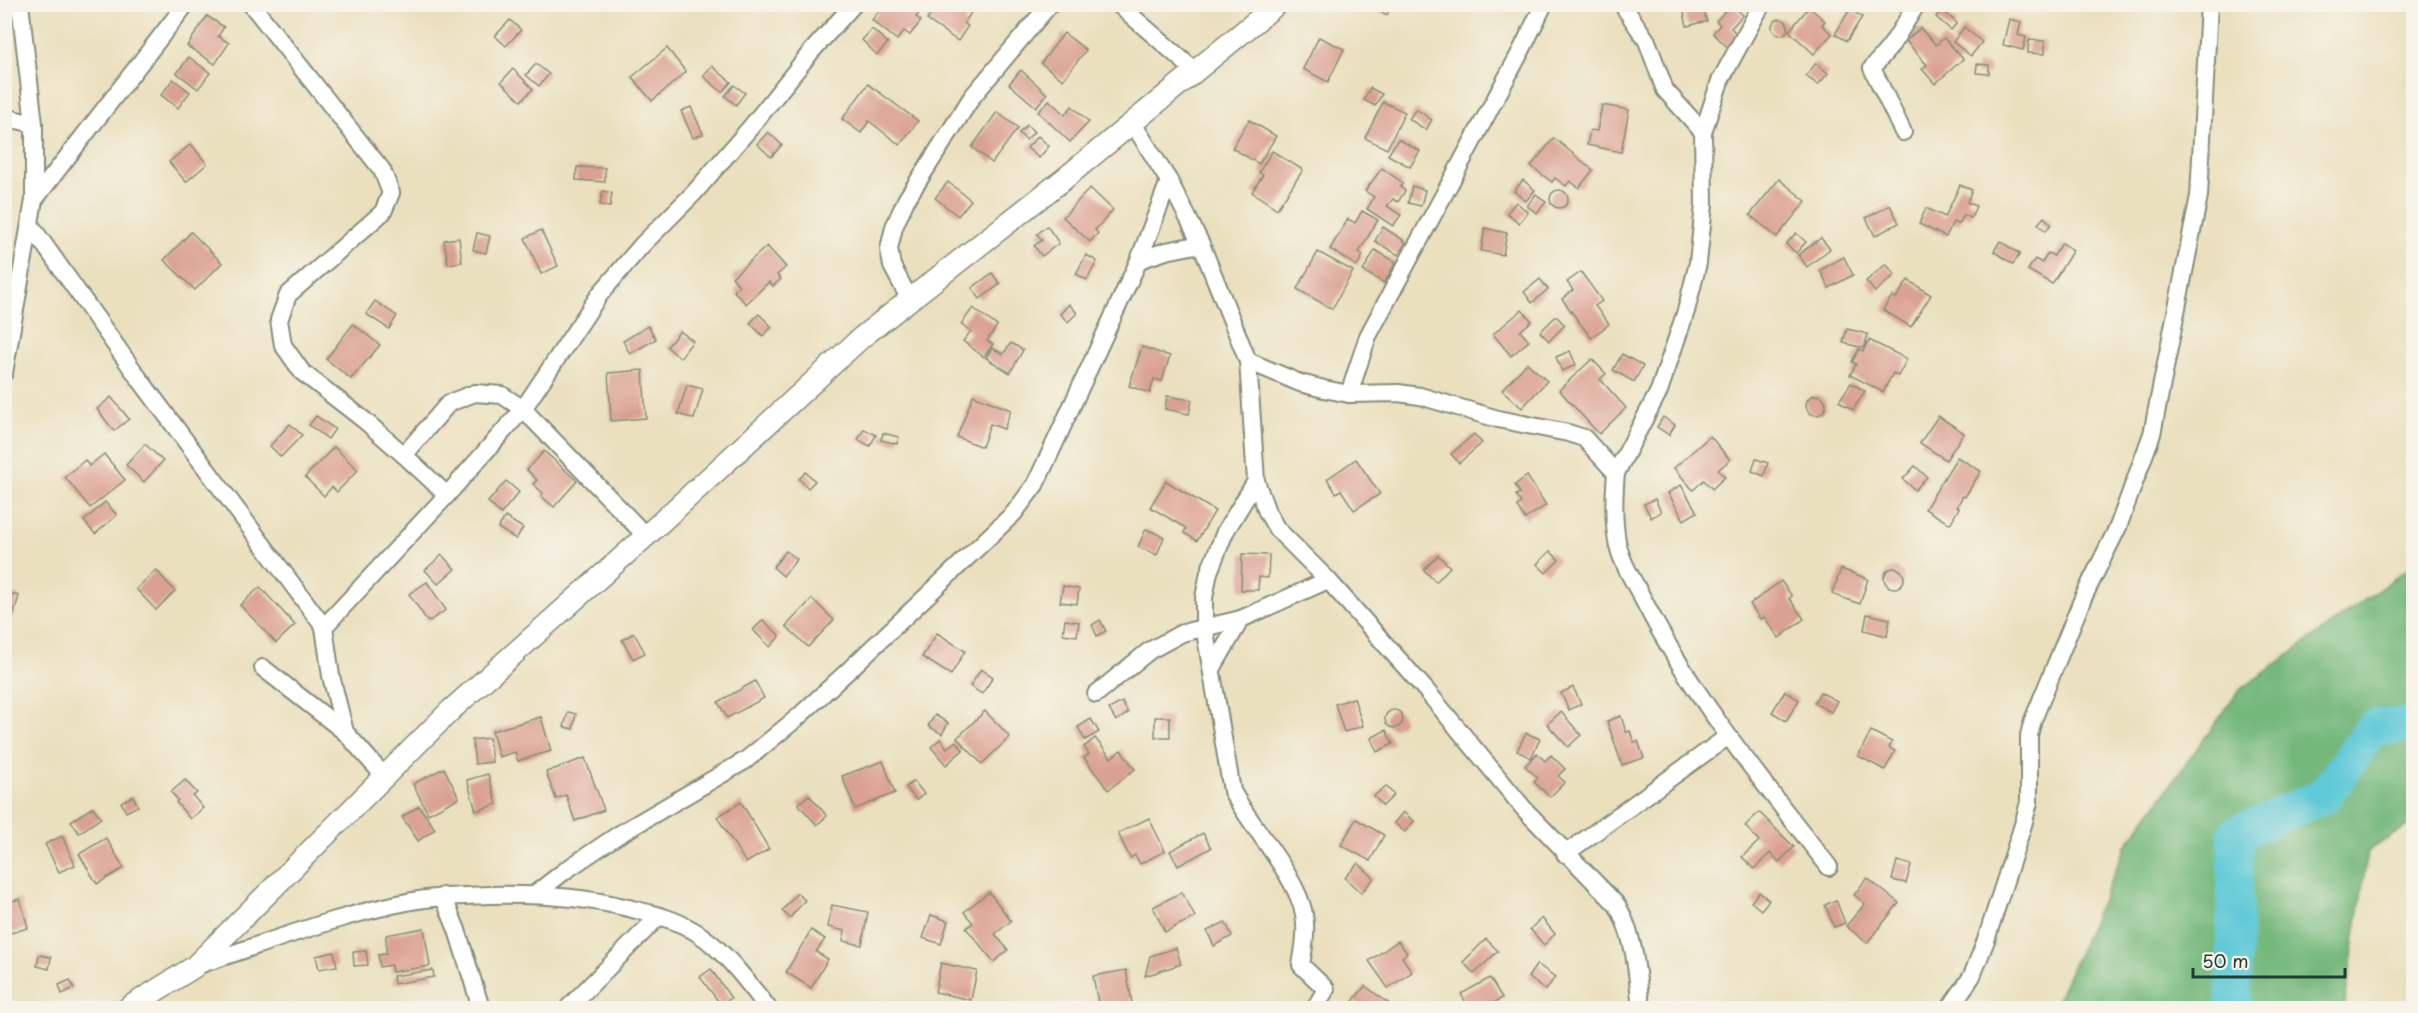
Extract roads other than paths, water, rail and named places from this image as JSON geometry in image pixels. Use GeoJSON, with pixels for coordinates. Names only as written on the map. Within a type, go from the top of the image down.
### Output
{"type":"FeatureCollection","features":[{"type":"Feature","properties":{"kind":"street"},"geometry":{"type":"LineString","coordinates":[[4,373],[34,200],[34,124],[20,4]]}},
{"type":"Feature","properties":{"kind":"street"},"geometry":{"type":"LineString","coordinates":[[34,200],[186,4]]}},
{"type":"Feature","properties":{"kind":"street"},"geometry":{"type":"LineString","coordinates":[[251,4],[382,170],[391,193],[383,212],[288,296],[279,320],[283,345],[302,372],[364,420],[447,495]]}},
{"type":"Feature","properties":{"kind":"street"},"geometry":{"type":"LineString","coordinates":[[324,627],[447,495],[523,409],[600,294],[642,244],[694,193],[810,53],[854,4]]}},
{"type":"Feature","properties":{"kind":"street"},"geometry":{"type":"LineString","coordinates":[[910,300],[892,266],[889,249],[894,227],[906,200],[972,97],[1050,4]]}},
{"type":"Feature","properties":{"kind":"street"},"geometry":{"type":"LineString","coordinates":[[1118,4],[1196,72]]}},
{"type":"Feature","properties":{"kind":"street"},"geometry":{"type":"LineString","coordinates":[[129,1008],[194,967],[451,710],[646,536],[862,337],[1064,179],[1276,4]]}},
{"type":"Feature","properties":{"kind":"street"},"geometry":{"type":"LineString","coordinates":[[1349,394],[1368,336],[1516,62],[1544,4]]}},
{"type":"Feature","properties":{"kind":"street"},"geometry":{"type":"LineString","coordinates":[[1622,4],[1647,41],[1665,90],[1703,132]]}},
{"type":"Feature","properties":{"kind":"street"},"geometry":{"type":"LineString","coordinates":[[1762,4],[1720,81],[1703,132],[1704,205],[1698,263],[1686,311],[1659,391],[1616,473],[1614,496],[1617,540],[1622,557],[1659,631],[1727,737],[1829,867]]}},
{"type":"Feature","properties":{"kind":"street"},"geometry":{"type":"LineString","coordinates":[[1903,132],[1872,68],[1890,47],[1917,4]]}},
{"type":"Feature","properties":{"kind":"street"},"geometry":{"type":"LineString","coordinates":[[1950,1008],[1972,976],[2023,825],[2029,802],[2029,735],[2033,720],[2083,598],[2118,527],[2152,434],[2199,196],[2209,4]]}},
{"type":"Feature","properties":{"kind":"street"},"geometry":{"type":"LineString","coordinates":[[4,117],[34,124]]}},
{"type":"Feature","properties":{"kind":"street"},"geometry":{"type":"LineString","coordinates":[[1132,122],[1169,181],[1201,244],[1248,361],[1256,481],[1267,512],[1277,529],[1328,580],[1425,689],[1525,810],[1565,854],[1617,905],[1626,922],[1634,947],[1641,1008]]}},
{"type":"Feature","properties":{"kind":"street"},"geometry":{"type":"LineString","coordinates":[[535,894],[618,835],[746,760],[833,685],[1014,513],[1035,485],[1139,261],[1169,181]]}},
{"type":"Feature","properties":{"kind":"street"},"geometry":{"type":"LineString","coordinates":[[31,226],[145,386],[324,627],[333,687],[345,732]]}},
{"type":"Feature","properties":{"kind":"street"},"geometry":{"type":"LineString","coordinates":[[1139,261],[1166,251],[1201,244]]}},
{"type":"Feature","properties":{"kind":"street"},"geometry":{"type":"LineString","coordinates":[[1248,361],[1300,383],[1349,394],[1398,393],[1420,396],[1498,418],[1568,433],[1584,438],[1616,473]]}},
{"type":"Feature","properties":{"kind":"street"},"geometry":{"type":"LineString","coordinates":[[404,456],[449,403],[475,393],[502,395],[523,409],[646,536]]}},
{"type":"Feature","properties":{"kind":"street"},"geometry":{"type":"LineString","coordinates":[[1256,481],[1226,532],[1209,572],[1204,598],[1204,626],[1232,791],[1294,889],[1304,913],[1306,939],[1300,965],[1326,989],[1315,1008]]}},
{"type":"Feature","properties":{"kind":"street"},"geometry":{"type":"LineString","coordinates":[[1096,694],[1149,651],[1182,633],[1241,619],[1328,580]]}},
{"type":"Feature","properties":{"kind":"street"},"geometry":{"type":"LineString","coordinates":[[1212,669],[1241,619]]}},
{"type":"Feature","properties":{"kind":"street"},"geometry":{"type":"LineString","coordinates":[[263,668],[345,732],[384,776]]}},
{"type":"Feature","properties":{"kind":"street"},"geometry":{"type":"LineString","coordinates":[[1565,854],[1727,737]]}},
{"type":"Feature","properties":{"kind":"street"},"geometry":{"type":"LineString","coordinates":[[194,967],[366,911],[443,896],[535,894],[595,900],[659,916],[686,926],[727,959],[768,1008]]}},
{"type":"Feature","properties":{"kind":"street"},"geometry":{"type":"LineString","coordinates":[[443,896],[457,930],[481,1008]]}},
{"type":"Feature","properties":{"kind":"street"},"geometry":{"type":"LineString","coordinates":[[568,1008],[659,916]]}},
{"type":"Feature","properties":{"kind":"waterway"},"geometry":{"type":"LineString","coordinates":[[2233,1008],[2236,834],[2324,796],[2373,728],[2414,725]]}}]}
